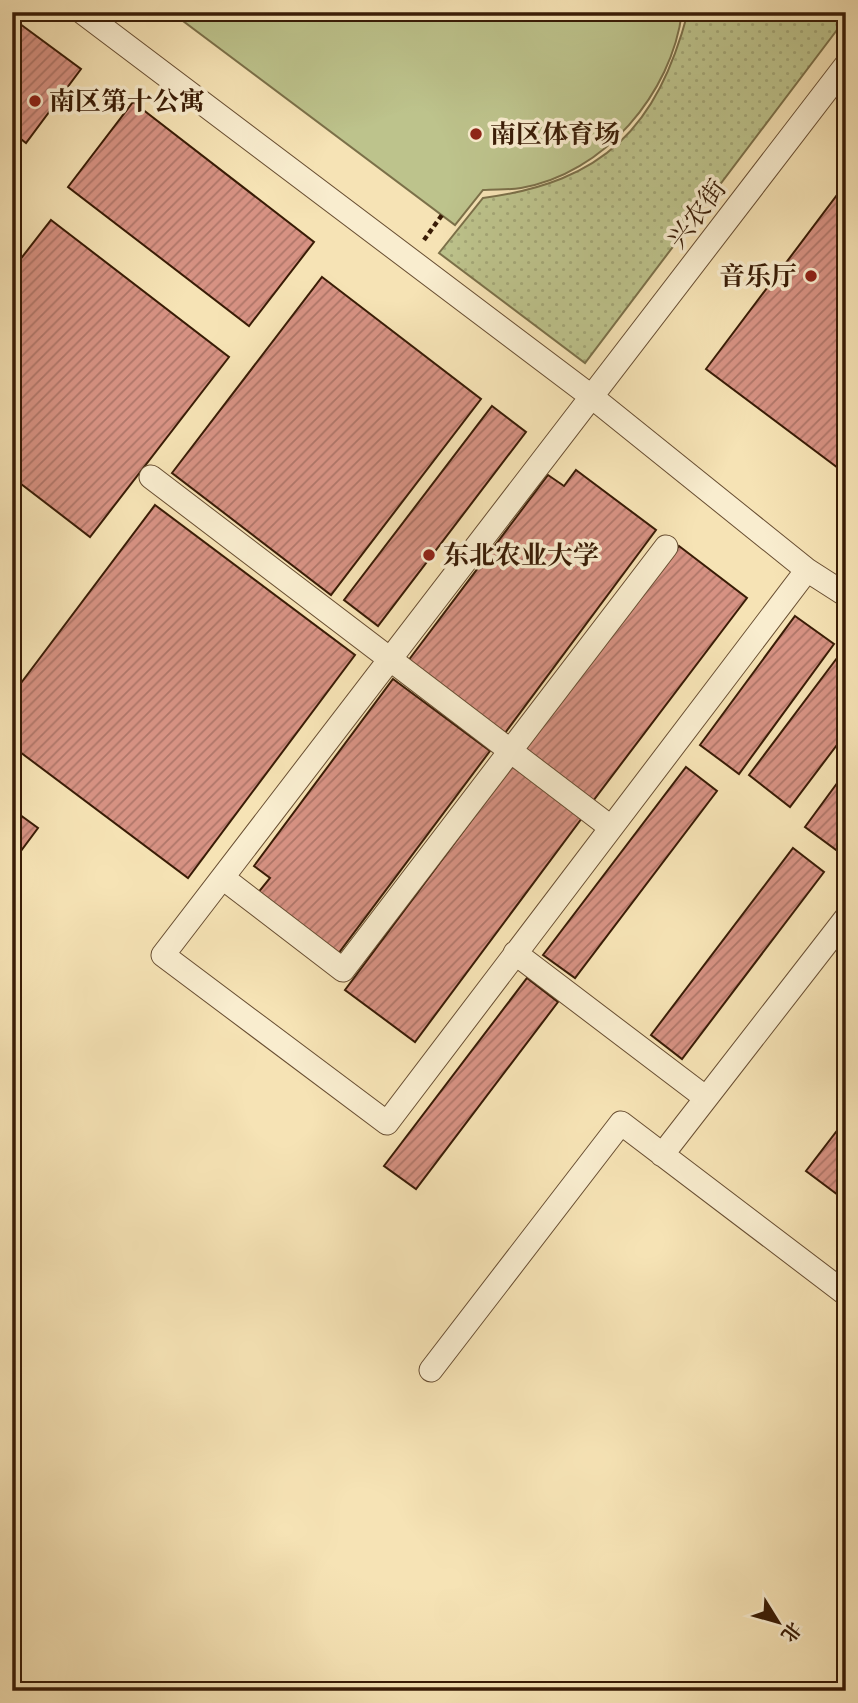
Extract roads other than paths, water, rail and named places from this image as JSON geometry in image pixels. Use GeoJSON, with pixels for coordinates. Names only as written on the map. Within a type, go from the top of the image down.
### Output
{"type":"FeatureCollection","features":[{"type":"Feature","properties":{"kind":"street"},"geometry":{"type":"LineString","coordinates":[[82,12],[592,397],[807,570],[846,595]]}},
{"type":"Feature","properties":{"kind":"street","name":"兴农街"},"geometry":{"type":"LineString","coordinates":[[515,953],[387,1123],[163,955],[846,65]]}},
{"type":"Feature","properties":{"kind":"street"},"geometry":{"type":"LineString","coordinates":[[151,477],[609,826]]}},
{"type":"Feature","properties":{"kind":"street"},"geometry":{"type":"LineString","coordinates":[[223,878],[343,970],[666,547]]}},
{"type":"Feature","properties":{"kind":"street"},"geometry":{"type":"LineString","coordinates":[[706,1098],[515,953],[609,826],[807,570]]}},
{"type":"Feature","properties":{"kind":"street"},"geometry":{"type":"LineString","coordinates":[[662,1156],[846,918]]}},
{"type":"Feature","properties":{"kind":"street"},"geometry":{"type":"LineString","coordinates":[[431,1370],[621,1123],[846,1294]]}},
{"type":"Feature","properties":{"kind":"place","name":"南区第十公寓"},"geometry":{"type":"Point","coordinates":[35,101]}},
{"type":"Feature","properties":{"kind":"place","name":"南区体育场"},"geometry":{"type":"Point","coordinates":[476,134]}},
{"type":"Feature","properties":{"kind":"place","name":"音乐厅"},"geometry":{"type":"Point","coordinates":[811,276]}},
{"type":"Feature","properties":{"kind":"place","name":"东北农业大学"},"geometry":{"type":"Point","coordinates":[429,555]}}]}
